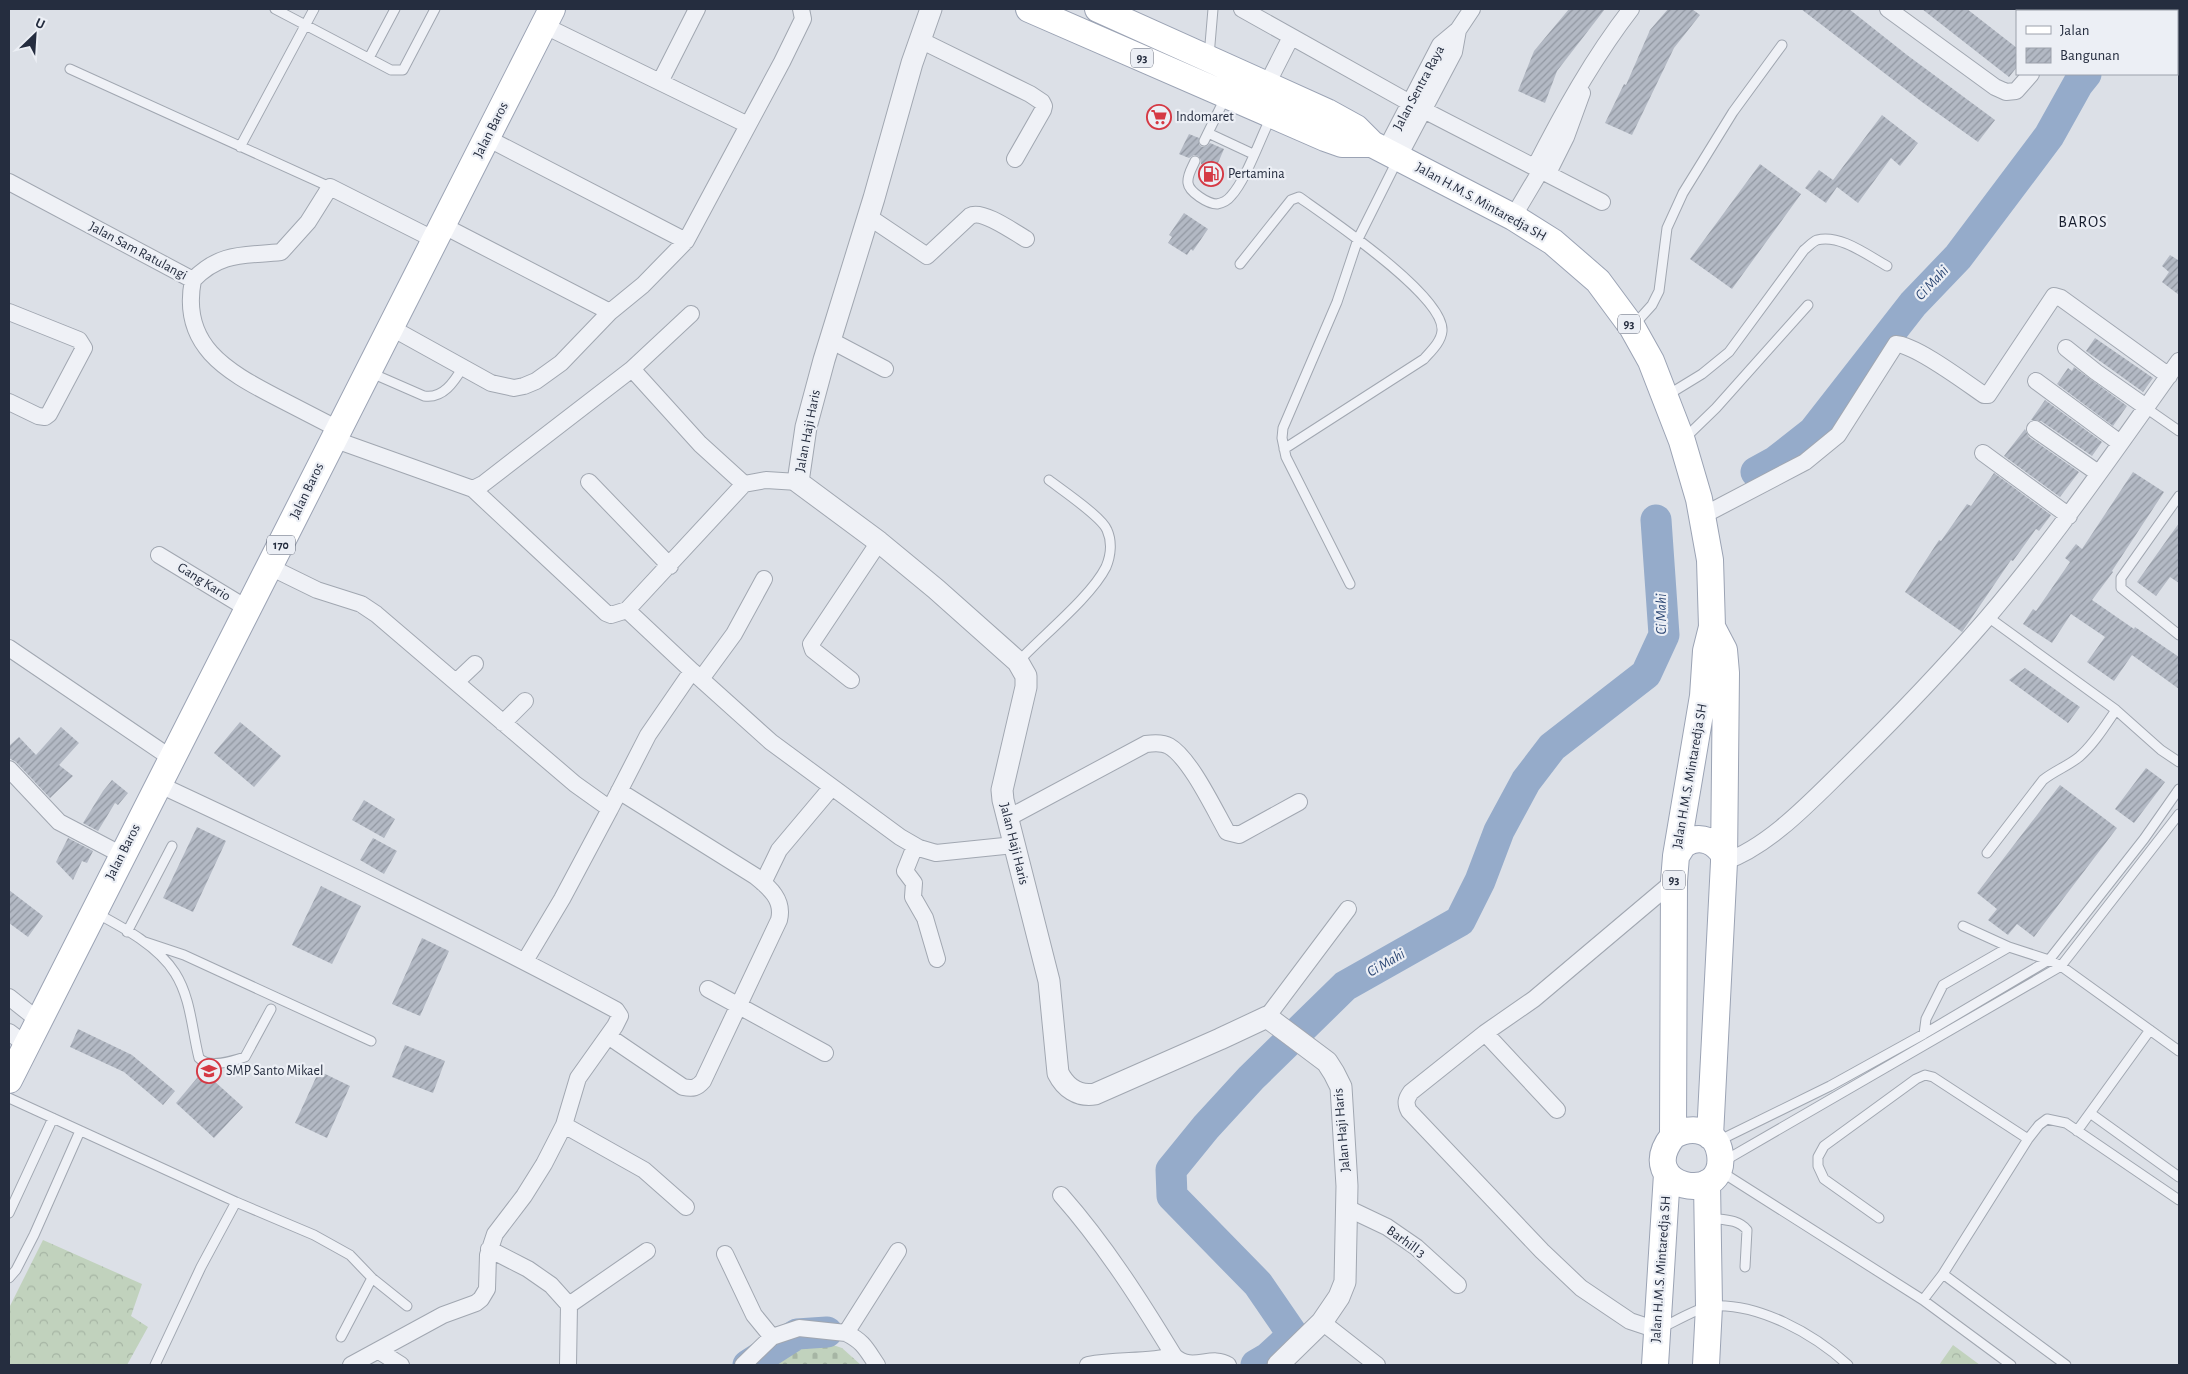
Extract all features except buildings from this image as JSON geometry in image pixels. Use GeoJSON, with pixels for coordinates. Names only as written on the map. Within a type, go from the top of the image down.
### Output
{"type":"FeatureCollection","features":[{"type":"Feature","properties":{"kind":"main road","name":"Jalan H.M.S. Mintaredja SH"},"geometry":{"type":"LineString","coordinates":[[1029,9],[1226,95],[1265,103]]}},
{"type":"Feature","properties":{"kind":"main road","name":"Jalan H.M.S. Mintaredja SH"},"geometry":{"type":"LineString","coordinates":[[1098,9],[1209,59],[1265,103],[1342,144],[1385,151],[1513,217],[1553,242],[1598,281],[1632,327],[1651,361],[1682,441],[1702,516],[1710,560],[1712,627],[1706,651],[1703,696],[1676,856],[1674,881],[1673,1136],[1666,1144],[1663,1154],[1667,1174],[1655,1365]]}},
{"type":"Feature","properties":{"kind":"main road","name":"Jalan Baros"},"geometry":{"type":"LineString","coordinates":[[9,1080],[17,1038],[38,1020],[270,567],[335,434],[547,17]]}},
{"type":"Feature","properties":{"kind":"main road","name":"Jalan H.M.S. Mintaredja SH"},"geometry":{"type":"LineString","coordinates":[[1706,1365],[1709,1306],[1708,1218],[1715,1159],[1724,858],[1726,673],[1724,650],[1712,627]]}},
{"type":"Feature","properties":{"kind":"main road"},"geometry":{"type":"LineString","coordinates":[[1676,856],[1685,843],[1697,839],[1718,845],[1724,858]]}},
{"type":"Feature","properties":{"kind":"main road"},"geometry":{"type":"LineString","coordinates":[[1673,1136],[1691,1129],[1702,1131],[1715,1159]]}},
{"type":"Feature","properties":{"kind":"main road","name":"Jalan H.M.S. Mintaredja SH"},"geometry":{"type":"LineString","coordinates":[[1667,1174],[1681,1185],[1690,1187],[1715,1159]]}},
{"type":"Feature","properties":{"kind":"street"},"geometry":{"type":"LineString","coordinates":[[660,82],[697,9]]}},
{"type":"Feature","properties":{"kind":"street"},"geometry":{"type":"LineString","coordinates":[[390,328],[491,382],[503,386],[514,388],[524,386],[536,381],[561,363],[610,312],[643,285],[686,241],[803,19],[800,9]]}},
{"type":"Feature","properties":{"kind":"street","name":"Jalan Haji Haris"},"geometry":{"type":"LineString","coordinates":[[931,9],[830,340],[806,427],[798,482],[879,542],[936,589],[1018,662],[1026,676],[1026,687],[1002,790],[1003,800],[1049,981],[1058,1073],[1068,1088],[1082,1094],[1095,1094],[1220,1040],[1273,1021],[1327,1062],[1340,1087],[1347,1208],[1345,1282],[1339,1297],[1322,1322],[1278,1365]]}},
{"type":"Feature","properties":{"kind":"street"},"geometry":{"type":"LineString","coordinates":[[1242,9],[1417,106],[1602,202]]}},
{"type":"Feature","properties":{"kind":"street","name":"Jalan Sentra Raya"},"geometry":{"type":"LineString","coordinates":[[1385,151],[1454,52],[1458,30],[1472,9]]}},
{"type":"Feature","properties":{"kind":"street"},"geometry":{"type":"LineString","coordinates":[[1513,217],[1541,170],[1575,91],[1610,35],[1631,9]]}},
{"type":"Feature","properties":{"kind":"street"},"geometry":{"type":"LineString","coordinates":[[1888,9],[1995,87],[2006,92],[2016,91],[2031,75]]}},
{"type":"Feature","properties":{"kind":"street"},"geometry":{"type":"LineString","coordinates":[[547,17],[660,82],[748,125]]}},
{"type":"Feature","properties":{"kind":"street"},"geometry":{"type":"LineString","coordinates":[[1265,103],[1291,37]]}},
{"type":"Feature","properties":{"kind":"street"},"geometry":{"type":"LineString","coordinates":[[920,40],[1030,94],[1042,102],[1043,110],[1015,159]]}},
{"type":"Feature","properties":{"kind":"street"},"geometry":{"type":"LineString","coordinates":[[487,138],[686,241]]}},
{"type":"Feature","properties":{"kind":"street","name":"Jalan Sam Ratulangi"},"geometry":{"type":"LineString","coordinates":[[9,182],[193,280],[200,272],[237,255],[281,252],[308,222],[330,187]]}},
{"type":"Feature","properties":{"kind":"street"},"geometry":{"type":"LineString","coordinates":[[330,187],[438,232],[610,312]]}},
{"type":"Feature","properties":{"kind":"street"},"geometry":{"type":"LineString","coordinates":[[869,217],[927,256],[970,216],[975,214],[985,216],[1026,239]]}},
{"type":"Feature","properties":{"kind":"street"},"geometry":{"type":"LineString","coordinates":[[193,280],[190,296],[194,322],[205,347],[218,362],[237,377],[335,434],[473,489],[606,613],[611,615],[628,610],[744,484],[766,480],[798,482]]}},
{"type":"Feature","properties":{"kind":"street"},"geometry":{"type":"LineString","coordinates":[[1702,516],[1805,462],[1838,435],[1896,344],[1905,346],[1927,357],[1988,395],[2054,296],[2061,298],[2168,376]]}},
{"type":"Feature","properties":{"kind":"street"},"geometry":{"type":"LineString","coordinates":[[9,312],[79,340],[84,348],[49,414],[45,417],[38,416],[9,402]]}},
{"type":"Feature","properties":{"kind":"street"},"geometry":{"type":"LineString","coordinates":[[473,489],[483,484],[632,369],[691,314]]}},
{"type":"Feature","properties":{"kind":"street"},"geometry":{"type":"LineString","coordinates":[[830,340],[885,370]]}},
{"type":"Feature","properties":{"kind":"street"},"geometry":{"type":"LineString","coordinates":[[2066,348],[2096,372],[2146,407]]}},
{"type":"Feature","properties":{"kind":"street"},"geometry":{"type":"LineString","coordinates":[[1724,858],[1754,847],[1804,808],[1916,698],[1988,617],[2069,516],[2179,361]]}},
{"type":"Feature","properties":{"kind":"street"},"geometry":{"type":"LineString","coordinates":[[632,369],[700,444],[744,484]]}},
{"type":"Feature","properties":{"kind":"street"},"geometry":{"type":"LineString","coordinates":[[2036,381],[2120,443]]}},
{"type":"Feature","properties":{"kind":"street"},"geometry":{"type":"LineString","coordinates":[[2035,429],[2098,473]]}},
{"type":"Feature","properties":{"kind":"street"},"geometry":{"type":"LineString","coordinates":[[1983,453],[2069,516]]}},
{"type":"Feature","properties":{"kind":"street"},"geometry":{"type":"LineString","coordinates":[[589,482],[670,566]]}},
{"type":"Feature","properties":{"kind":"street"},"geometry":{"type":"LineString","coordinates":[[851,680],[820,656],[811,644],[879,542]]}},
{"type":"Feature","properties":{"kind":"street","name":"Gang Kario"},"geometry":{"type":"LineString","coordinates":[[159,555],[248,608]]}},
{"type":"Feature","properties":{"kind":"street"},"geometry":{"type":"LineString","coordinates":[[270,567],[317,590],[361,604],[376,614],[575,784],[610,809]]}},
{"type":"Feature","properties":{"kind":"street"},"geometry":{"type":"LineString","coordinates":[[524,961],[562,899],[648,735],[696,675],[734,634],[764,579]]}},
{"type":"Feature","properties":{"kind":"street"},"geometry":{"type":"LineString","coordinates":[[628,610],[696,675],[771,742],[900,838],[915,846],[936,853],[1014,845]]}},
{"type":"Feature","properties":{"kind":"street"},"geometry":{"type":"LineString","coordinates":[[9,648],[171,758]]}},
{"type":"Feature","properties":{"kind":"street"},"geometry":{"type":"LineString","coordinates":[[456,682],[475,664]]}},
{"type":"Feature","properties":{"kind":"street"},"geometry":{"type":"LineString","coordinates":[[503,723],[526,701]]}},
{"type":"Feature","properties":{"kind":"street"},"geometry":{"type":"LineString","coordinates":[[1008,818],[1146,744],[1154,743],[1167,745],[1182,756],[1227,832],[1239,835],[1298,802]]}},
{"type":"Feature","properties":{"kind":"street"},"geometry":{"type":"LineString","coordinates":[[9,769],[59,822],[122,855]]}},
{"type":"Feature","properties":{"kind":"street"},"geometry":{"type":"LineString","coordinates":[[158,784],[424,910],[616,1010],[620,1016],[619,1021],[578,1078],[564,1125],[544,1164],[524,1196],[495,1234],[489,1249],[487,1289],[479,1302],[443,1315],[351,1365]]}},
{"type":"Feature","properties":{"kind":"street"},"geometry":{"type":"LineString","coordinates":[[764,883],[779,850],[832,787]]}},
{"type":"Feature","properties":{"kind":"street"},"geometry":{"type":"LineString","coordinates":[[608,1036],[684,1087],[698,1087],[703,1081],[740,1005],[782,911],[776,896],[764,883],[619,791]]}},
{"type":"Feature","properties":{"kind":"street"},"geometry":{"type":"LineString","coordinates":[[915,846],[905,871],[914,883],[913,897],[925,918],[937,959]]}},
{"type":"Feature","properties":{"kind":"street"},"geometry":{"type":"LineString","coordinates":[[1656,1330],[1630,1321],[1581,1288],[1542,1251],[1409,1111],[1407,1099],[1411,1092],[1485,1033],[1534,999],[1674,881]]}},
{"type":"Feature","properties":{"kind":"street"},"geometry":{"type":"LineString","coordinates":[[1273,1021],[1348,909]]}},
{"type":"Feature","properties":{"kind":"street"},"geometry":{"type":"LineString","coordinates":[[708,989],[825,1053]]}},
{"type":"Feature","properties":{"kind":"street"},"geometry":{"type":"LineString","coordinates":[[9,998],[38,1020]]}},
{"type":"Feature","properties":{"kind":"street"},"geometry":{"type":"LineString","coordinates":[[1485,1033],[1556,1110]]}},
{"type":"Feature","properties":{"kind":"street"},"geometry":{"type":"LineString","coordinates":[[564,1125],[644,1170],[686,1207]]}},
{"type":"Feature","properties":{"kind":"street"},"geometry":{"type":"LineString","coordinates":[[1061,1195],[1087,1225],[1133,1290],[1174,1356],[1181,1362],[1189,1364],[1219,1362],[1228,1365]]}},
{"type":"Feature","properties":{"kind":"street","name":"Barhill 3"},"geometry":{"type":"LineString","coordinates":[[1347,1208],[1387,1227],[1416,1247],[1458,1285]]}},
{"type":"Feature","properties":{"kind":"street"},"geometry":{"type":"LineString","coordinates":[[489,1249],[528,1269],[551,1285],[569,1305],[568,1365]]}},
{"type":"Feature","properties":{"kind":"street"},"geometry":{"type":"LineString","coordinates":[[569,1305],[647,1251]]}},
{"type":"Feature","properties":{"kind":"street"},"geometry":{"type":"LineString","coordinates":[[846,1333],[898,1251]]}},
{"type":"Feature","properties":{"kind":"street"},"geometry":{"type":"LineString","coordinates":[[725,1254],[754,1314],[772,1337]]}},
{"type":"Feature","properties":{"kind":"street"},"geometry":{"type":"LineString","coordinates":[[1322,1322],[1377,1365]]}},
{"type":"Feature","properties":{"kind":"street"},"geometry":{"type":"LineString","coordinates":[[743,1365],[772,1337],[799,1328],[846,1333],[866,1346],[877,1365]]}},
{"type":"Feature","properties":{"kind":"street"},"geometry":{"type":"LineString","coordinates":[[379,1351],[401,1365]]}},
{"type":"Feature","properties":{"kind":"street"},"geometry":{"type":"LineString","coordinates":[[1088,1365],[1126,1360],[1158,1360],[1174,1356]]}},
{"type":"Feature","properties":{"kind":"lane"},"geometry":{"type":"LineString","coordinates":[[275,9],[391,70],[403,70],[435,9]]}},
{"type":"Feature","properties":{"kind":"lane"},"geometry":{"type":"LineString","coordinates":[[240,147],[314,9]]}},
{"type":"Feature","properties":{"kind":"lane"},"geometry":{"type":"LineString","coordinates":[[369,58],[394,9]]}},
{"type":"Feature","properties":{"kind":"lane"},"geometry":{"type":"LineString","coordinates":[[1209,59],[1213,9]]}},
{"type":"Feature","properties":{"kind":"lane"},"geometry":{"type":"LineString","coordinates":[[1632,327],[1652,306],[1659,291],[1667,228],[1683,193],[1733,112],[1782,45]]}},
{"type":"Feature","properties":{"kind":"lane"},"geometry":{"type":"LineString","coordinates":[[70,69],[330,187]]}},
{"type":"Feature","properties":{"kind":"lane"},"geometry":{"type":"LineString","coordinates":[[1226,95],[1206,137],[1253,154]]}},
{"type":"Feature","properties":{"kind":"lane"},"geometry":{"type":"LineString","coordinates":[[1195,161],[1188,176],[1188,185],[1198,195],[1218,204],[1231,196],[1242,180],[1253,154],[1265,103]]}},
{"type":"Feature","properties":{"kind":"lane"},"geometry":{"type":"LineString","coordinates":[[1350,584],[1286,457],[1283,428],[1336,302],[1385,151]]}},
{"type":"Feature","properties":{"kind":"lane"},"geometry":{"type":"LineString","coordinates":[[1240,264],[1291,200],[1299,198],[1358,239],[1401,275],[1425,299],[1439,317],[1442,330],[1437,345],[1424,359],[1284,449]]}},
{"type":"Feature","properties":{"kind":"lane"},"geometry":{"type":"LineString","coordinates":[[1665,396],[1702,374],[1729,352],[1804,250],[1815,241],[1831,239],[1850,246],[1887,266]]}},
{"type":"Feature","properties":{"kind":"lane"},"geometry":{"type":"LineString","coordinates":[[1682,441],[1716,408],[1808,305]]}},
{"type":"Feature","properties":{"kind":"lane"},"geometry":{"type":"LineString","coordinates":[[367,372],[424,396],[432,397],[448,388],[463,367]]}},
{"type":"Feature","properties":{"kind":"lane"},"geometry":{"type":"LineString","coordinates":[[2146,407],[2179,431]]}},
{"type":"Feature","properties":{"kind":"lane"},"geometry":{"type":"LineString","coordinates":[[1018,662],[1090,590],[1106,566],[1111,547],[1107,528],[1083,506],[1049,480]]}},
{"type":"Feature","properties":{"kind":"lane"},"geometry":{"type":"LineString","coordinates":[[2179,496],[2121,578],[2120,584],[2121,588],[2179,635]]}},
{"type":"Feature","properties":{"kind":"lane"},"geometry":{"type":"LineString","coordinates":[[1988,617],[2116,710],[2161,750],[2179,762]]}},
{"type":"Feature","properties":{"kind":"lane"},"geometry":{"type":"LineString","coordinates":[[1987,853],[2043,780],[2052,772],[2078,758],[2094,741],[2116,710]]}},
{"type":"Feature","properties":{"kind":"lane"},"geometry":{"type":"LineString","coordinates":[[1715,1159],[1830,1086],[1924,1034],[2049,960],[2144,839],[2179,789]]}},
{"type":"Feature","properties":{"kind":"lane"},"geometry":{"type":"LineString","coordinates":[[1715,1159],[1905,1056],[2061,966],[2179,814]]}},
{"type":"Feature","properties":{"kind":"lane"},"geometry":{"type":"LineString","coordinates":[[127,932],[172,846]]}},
{"type":"Feature","properties":{"kind":"lane"},"geometry":{"type":"LineString","coordinates":[[93,911],[143,941],[184,955],[370,1041]]}},
{"type":"Feature","properties":{"kind":"lane"},"geometry":{"type":"LineString","coordinates":[[1963,926],[2009,948],[2049,960],[2061,966],[2179,1051]]}},
{"type":"Feature","properties":{"kind":"lane"},"geometry":{"type":"LineString","coordinates":[[143,941],[175,973],[184,994],[199,1058],[203,1062],[212,1064],[245,1057],[271,1009]]}},
{"type":"Feature","properties":{"kind":"lane"},"geometry":{"type":"LineString","coordinates":[[1924,1034],[1926,1019],[1943,985],[2009,948]]}},
{"type":"Feature","properties":{"kind":"lane"},"geometry":{"type":"LineString","coordinates":[[2077,1131],[2150,1030]]}},
{"type":"Feature","properties":{"kind":"lane"},"geometry":{"type":"LineString","coordinates":[[1899,1048],[1905,1056]]}},
{"type":"Feature","properties":{"kind":"lane"},"geometry":{"type":"LineString","coordinates":[[1879,1218],[1824,1178],[1818,1166],[1818,1157],[1824,1146],[1916,1078],[1933,1077],[2028,1139]]}},
{"type":"Feature","properties":{"kind":"lane"},"geometry":{"type":"LineString","coordinates":[[9,1098],[236,1202],[296,1226],[322,1239],[350,1255],[372,1278],[407,1306]]}},
{"type":"Feature","properties":{"kind":"lane"},"geometry":{"type":"LineString","coordinates":[[2090,1113],[2179,1177]]}},
{"type":"Feature","properties":{"kind":"lane"},"geometry":{"type":"LineString","coordinates":[[9,1213],[53,1118]]}},
{"type":"Feature","properties":{"kind":"lane"},"geometry":{"type":"LineString","coordinates":[[1923,1300],[1943,1274],[2028,1139],[2039,1125],[2047,1119],[2066,1123],[2178,1196]]}},
{"type":"Feature","properties":{"kind":"lane"},"geometry":{"type":"LineString","coordinates":[[9,1278],[16,1270],[34,1235],[80,1131]]}},
{"type":"Feature","properties":{"kind":"lane"},"geometry":{"type":"LineString","coordinates":[[1715,1159],[1923,1300],[2011,1365]]}},
{"type":"Feature","properties":{"kind":"lane"},"geometry":{"type":"LineString","coordinates":[[156,1365],[201,1268],[236,1202]]}},
{"type":"Feature","properties":{"kind":"lane"},"geometry":{"type":"LineString","coordinates":[[1708,1218],[1735,1221],[1742,1224],[1747,1230],[1745,1267]]}},
{"type":"Feature","properties":{"kind":"lane"},"geometry":{"type":"LineString","coordinates":[[1943,1274],[2066,1365]]}},
{"type":"Feature","properties":{"kind":"lane"},"geometry":{"type":"LineString","coordinates":[[341,1337],[372,1278]]}},
{"type":"Feature","properties":{"kind":"lane"},"geometry":{"type":"LineString","coordinates":[[1656,1330],[1709,1306],[1753,1310],[1794,1326],[1848,1365]]}},
{"type":"Feature","properties":{"kind":"green space"},"geometry":{"type":"Polygon","coordinates":[[[43,1240],[142,1284],[131,1316],[148,1327],[127,1365],[9,1365],[9,1308],[43,1240]]]}},
{"type":"Feature","properties":{"kind":"green space"},"geometry":{"type":"Polygon","coordinates":[[[815,1339],[842,1348],[861,1365],[760,1365],[788,1344],[815,1339]]]}},
{"type":"Feature","properties":{"kind":"green space"},"geometry":{"type":"Polygon","coordinates":[[[1953,1345],[1980,1365],[1939,1365],[1953,1345]]]}},
{"type":"Feature","properties":{"kind":"waterway","name":"Ci Mahi"},"geometry":{"type":"LineString","coordinates":[[1756,472],[1776,461],[1813,432],[1913,304],[1958,257],[2049,136],[2078,84],[2085,75]]}},
{"type":"Feature","properties":{"kind":"waterway","name":"Ci Mahi"},"geometry":{"type":"LineString","coordinates":[[1256,1365],[1268,1358],[1293,1335],[1258,1284],[1172,1196],[1171,1170],[1206,1127],[1251,1078],[1345,986],[1460,921],[1480,881],[1499,831],[1526,781],[1552,747],[1646,674],[1664,635],[1656,520]]}},
{"type":"Feature","properties":{"kind":"waterway","name":"Ci Mahi"},"geometry":{"type":"LineString","coordinates":[[748,1365],[797,1334],[827,1332]]}},
{"type":"Feature","properties":{"kind":"place","name":"Indomaret"},"geometry":{"type":"Point","coordinates":[1159,117]}},
{"type":"Feature","properties":{"kind":"place","name":"Pertamina"},"geometry":{"type":"Point","coordinates":[1211,174]}},
{"type":"Feature","properties":{"kind":"place","name":"SMP Santo Mikael"},"geometry":{"type":"Point","coordinates":[209,1071]}},
{"type":"Feature","properties":{"kind":"district","name":"BAROS"},"geometry":{"type":"Point","coordinates":[2083,222]}}]}
